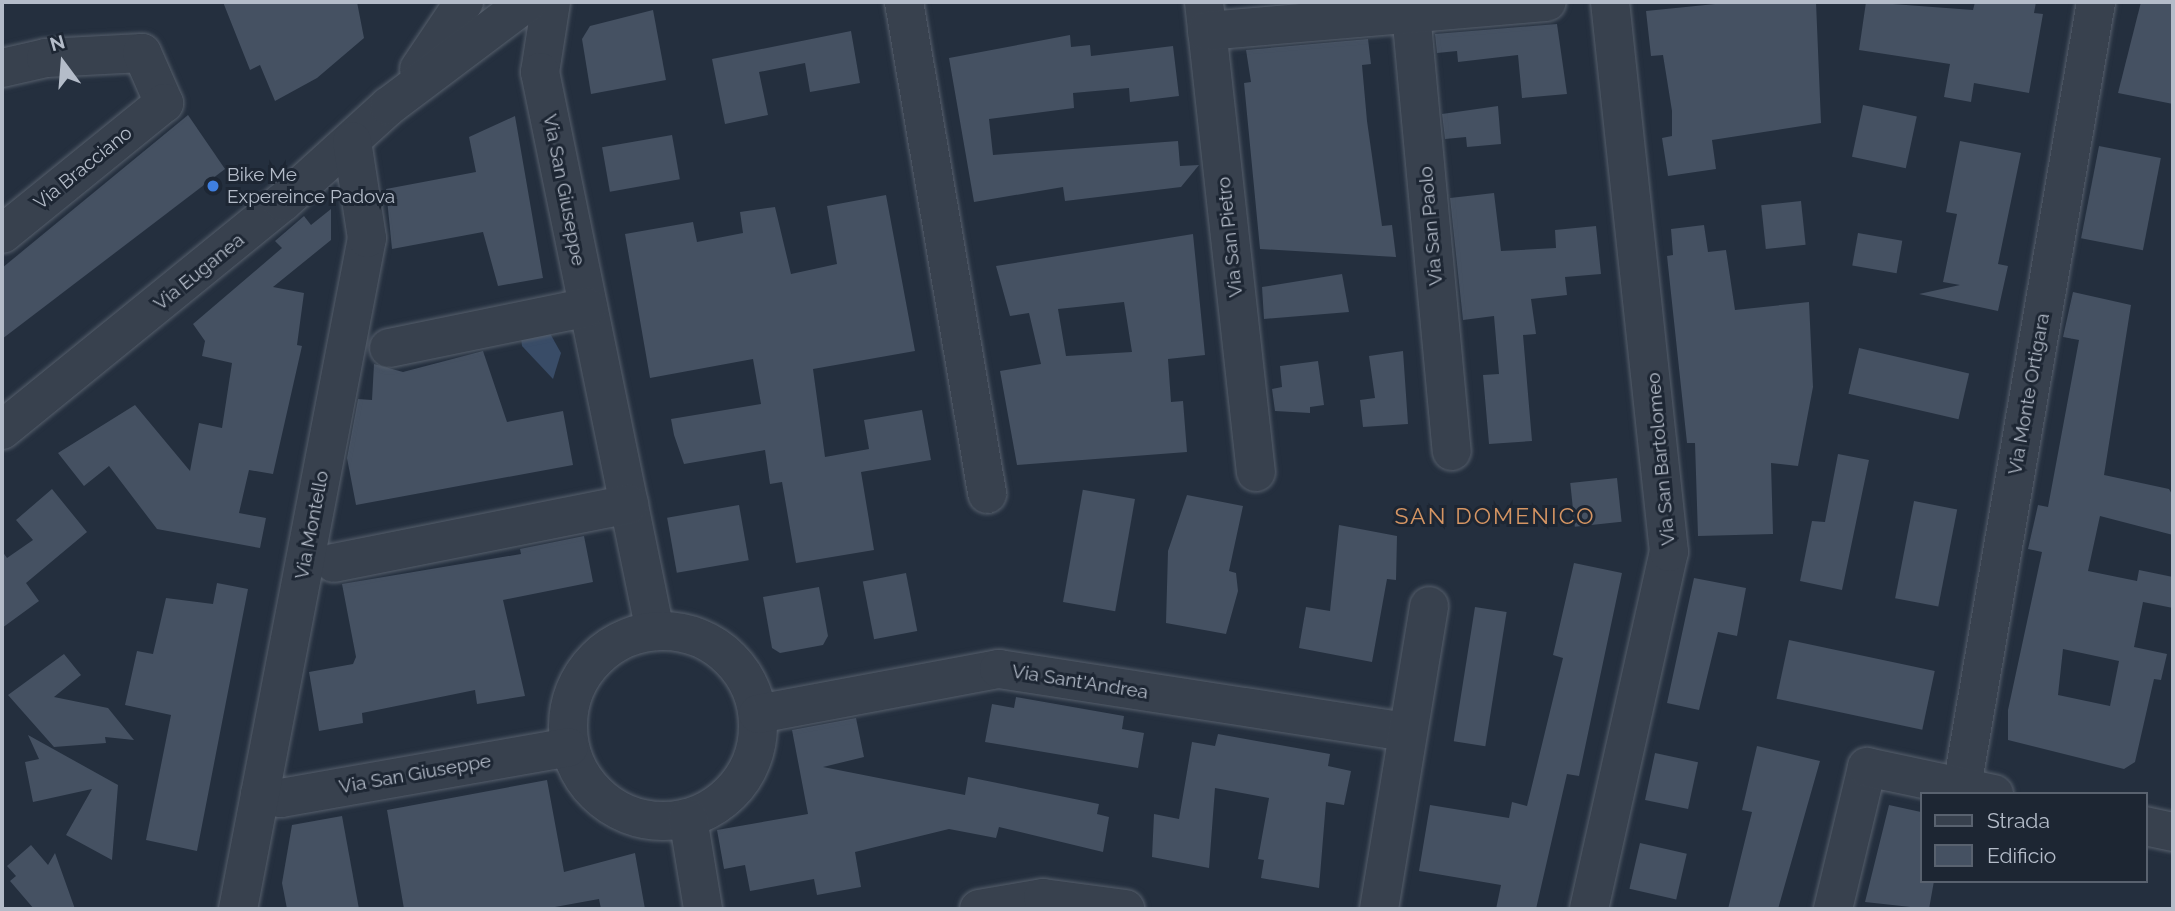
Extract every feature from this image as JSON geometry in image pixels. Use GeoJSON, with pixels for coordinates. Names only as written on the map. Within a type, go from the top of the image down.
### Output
{"type":"FeatureCollection","features":[{"type":"Feature","properties":{"kind":"street","name":"Via Euganea"},"geometry":{"type":"LineString","coordinates":[[389,106],[464,2]]}},
{"type":"Feature","properties":{"kind":"street","name":"Via San Giuseppe"},"geometry":{"type":"LineString","coordinates":[[540,72],[551,2]]}},
{"type":"Feature","properties":{"kind":"street"},"geometry":{"type":"LineString","coordinates":[[904,2],[987,494]]}},
{"type":"Feature","properties":{"kind":"street"},"geometry":{"type":"LineString","coordinates":[[1206,17],[1547,2]]}},
{"type":"Feature","properties":{"kind":"street","name":"Via San Bartolomeo"},"geometry":{"type":"LineString","coordinates":[[1589,909],[1669,551],[1610,2]]}},
{"type":"Feature","properties":{"kind":"street","name":"Via Monte Ortigara"},"geometry":{"type":"LineString","coordinates":[[1978,790],[2096,2]]}},
{"type":"Feature","properties":{"kind":"street","name":"Via Euganea"},"geometry":{"type":"LineString","coordinates":[[2,430],[352,141],[389,106],[513,7]]}},
{"type":"Feature","properties":{"kind":"street","name":"Via San Giuseppe"},"geometry":{"type":"LineString","coordinates":[[513,7],[540,72],[655,631]]}},
{"type":"Feature","properties":{"kind":"street","name":"Via San Paolo"},"geometry":{"type":"LineString","coordinates":[[1410,8],[1452,450]]}},
{"type":"Feature","properties":{"kind":"street","name":"Via San Pietro"},"geometry":{"type":"LineString","coordinates":[[1206,17],[1256,472]]}},
{"type":"Feature","properties":{"kind":"street","name":"Via Bracciano"},"geometry":{"type":"LineString","coordinates":[[2,68],[142,53],[164,103],[2,234]]}},
{"type":"Feature","properties":{"kind":"street"},"geometry":{"type":"LineString","coordinates":[[389,106],[487,54],[518,54],[540,72]]}},
{"type":"Feature","properties":{"kind":"street","name":"Via Montello"},"geometry":{"type":"LineString","coordinates":[[238,909],[367,238],[352,141]]}},
{"type":"Feature","properties":{"kind":"street"},"geometry":{"type":"LineString","coordinates":[[389,348],[588,307]]}},
{"type":"Feature","properties":{"kind":"street"},"geometry":{"type":"LineString","coordinates":[[334,563],[629,504]]}},
{"type":"Feature","properties":{"kind":"street"},"geometry":{"type":"LineString","coordinates":[[1379,909],[1404,732],[1429,606]]}},
{"type":"Feature","properties":{"kind":"street"},"geometry":{"type":"LineString","coordinates":[[655,631],[684,633],[727,656],[750,686],[758,714],[757,742],[734,790],[688,818],[657,821],[618,809],[580,775],[569,747],[567,714],[577,683],[596,657],[624,639],[655,631]]}},
{"type":"Feature","properties":{"kind":"street","name":"Via Sant'Andrea"},"geometry":{"type":"LineString","coordinates":[[758,714],[999,669],[1404,732]]}},
{"type":"Feature","properties":{"kind":"street","name":"Via San Giuseppe"},"geometry":{"type":"LineString","coordinates":[[260,794],[281,798],[569,747]]}},
{"type":"Feature","properties":{"kind":"street"},"geometry":{"type":"LineString","coordinates":[[1833,909],[1867,767],[1978,790]]}},
{"type":"Feature","properties":{"kind":"street"},"geometry":{"type":"LineString","coordinates":[[688,818],[702,909]]}},
{"type":"Feature","properties":{"kind":"street"},"geometry":{"type":"LineString","coordinates":[[2147,826],[2173,831]]}},
{"type":"Feature","properties":{"kind":"street"},"geometry":{"type":"LineString","coordinates":[[979,909],[1043,898],[1125,909]]}},
{"type":"Feature","properties":{"kind":"water"},"geometry":{"type":"Polygon","coordinates":[[[547,328],[561,353],[553,379],[522,346],[521,337],[547,328]]]}},
{"type":"Feature","properties":{"kind":"building"},"geometry":{"type":"Polygon","coordinates":[[[223,2],[357,2],[364,38],[317,78],[275,101],[260,65],[250,70],[223,2]]]}},
{"type":"Feature","properties":{"kind":"building"},"geometry":{"type":"Polygon","coordinates":[[[1735,2],[1816,2],[1821,123],[1712,140],[1716,169],[1668,176],[1662,138],[1672,136],[1672,111],[1663,55],[1651,56],[1646,11],[1735,2]]]}},
{"type":"Feature","properties":{"kind":"building"},"geometry":{"type":"Polygon","coordinates":[[[1866,2],[1973,10],[1975,2],[2036,2],[2034,13],[2043,14],[2029,93],[1974,83],[1971,102],[1944,97],[1950,64],[1859,50],[1866,2]]]}},
{"type":"Feature","properties":{"kind":"building"},"geometry":{"type":"Polygon","coordinates":[[[2141,2],[2173,2],[2173,104],[2118,93],[2141,2]]]}},
{"type":"Feature","properties":{"kind":"building"},"geometry":{"type":"Polygon","coordinates":[[[653,10],[666,80],[591,94],[582,39],[590,26],[653,10]]]}},
{"type":"Feature","properties":{"kind":"building"},"geometry":{"type":"Polygon","coordinates":[[[1557,24],[1567,94],[1522,98],[1518,55],[1458,62],[1457,51],[1437,53],[1435,34],[1557,24]]]}},
{"type":"Feature","properties":{"kind":"building"},"geometry":{"type":"Polygon","coordinates":[[[851,31],[860,83],[810,92],[805,63],[759,72],[768,115],[725,124],[712,59],[851,31]]]}},
{"type":"Feature","properties":{"kind":"building"},"geometry":{"type":"Polygon","coordinates":[[[1070,35],[1071,47],[1090,45],[1091,56],[1173,46],[1179,96],[1130,102],[1129,88],[1073,93],[1074,108],[989,119],[993,155],[1178,141],[1180,166],[1199,165],[1181,187],[1065,201],[1063,187],[974,202],[949,58],[1070,35]]]}},
{"type":"Feature","properties":{"kind":"building"},"geometry":{"type":"Polygon","coordinates":[[[1368,39],[1371,64],[1362,65],[1367,121],[1382,226],[1392,225],[1396,257],[1260,249],[1244,83],[1251,82],[1246,50],[1368,39]]]}},
{"type":"Feature","properties":{"kind":"building"},"geometry":{"type":"Polygon","coordinates":[[[1863,105],[1917,116],[1906,168],[1852,157],[1863,105]]]}},
{"type":"Feature","properties":{"kind":"building"},"geometry":{"type":"Polygon","coordinates":[[[1498,106],[1501,144],[1467,147],[1466,137],[1445,139],[1442,114],[1498,106]]]}},
{"type":"Feature","properties":{"kind":"building"},"geometry":{"type":"Polygon","coordinates":[[[188,115],[225,169],[2,339],[2,268],[188,115]]]}},
{"type":"Feature","properties":{"kind":"building"},"geometry":{"type":"Polygon","coordinates":[[[515,116],[543,278],[498,286],[483,232],[392,249],[386,189],[476,172],[469,137],[515,116]]]}},
{"type":"Feature","properties":{"kind":"building"},"geometry":{"type":"Polygon","coordinates":[[[672,135],[680,179],[610,192],[602,147],[672,135]]]}},
{"type":"Feature","properties":{"kind":"building"},"geometry":{"type":"Polygon","coordinates":[[[1960,141],[2021,153],[1998,264],[2008,266],[1998,311],[1919,294],[1960,285],[1943,282],[1957,214],[1946,212],[1960,141]]]}},
{"type":"Feature","properties":{"kind":"building"},"geometry":{"type":"Polygon","coordinates":[[[2099,146],[2161,158],[2143,250],[2081,238],[2099,146]]]}},
{"type":"Feature","properties":{"kind":"building"},"geometry":{"type":"Polygon","coordinates":[[[1494,193],[1501,251],[1556,248],[1555,230],[1596,226],[1601,274],[1565,277],[1567,295],[1531,299],[1536,334],[1523,335],[1532,441],[1489,444],[1483,375],[1499,374],[1494,316],[1463,320],[1450,198],[1494,193]]]}},
{"type":"Feature","properties":{"kind":"building"},"geometry":{"type":"Polygon","coordinates":[[[886,195],[915,351],[813,369],[825,457],[869,449],[864,420],[922,410],[931,460],[861,472],[874,550],[796,563],[782,482],[770,484],[765,450],[684,464],[674,435],[671,419],[761,404],[753,359],[650,378],[625,234],[693,222],[697,242],[743,233],[740,212],[775,207],[791,274],[837,264],[827,206],[886,195]]]}},
{"type":"Feature","properties":{"kind":"building"},"geometry":{"type":"Polygon","coordinates":[[[1801,201],[1806,245],[1766,249],[1761,205],[1801,201]]]}},
{"type":"Feature","properties":{"kind":"building"},"geometry":{"type":"Polygon","coordinates":[[[331,209],[331,240],[273,287],[304,293],[297,345],[302,346],[273,474],[249,470],[239,513],[266,518],[260,548],[157,529],[109,466],[84,486],[58,453],[135,405],[190,471],[199,423],[222,428],[232,363],[202,356],[205,341],[193,324],[282,248],[275,241],[304,216],[311,225],[331,209]]]}},
{"type":"Feature","properties":{"kind":"building"},"geometry":{"type":"Polygon","coordinates":[[[1704,225],[1708,252],[1726,250],[1735,310],[1809,302],[1813,387],[1798,466],[1771,463],[1773,534],[1698,536],[1695,443],[1687,443],[1667,256],[1673,255],[1671,229],[1704,225]]]}},
{"type":"Feature","properties":{"kind":"building"},"geometry":{"type":"Polygon","coordinates":[[[1858,233],[1902,241],[1897,273],[1852,265],[1858,233]]]}},
{"type":"Feature","properties":{"kind":"building"},"geometry":{"type":"Polygon","coordinates":[[[1193,234],[1205,355],[1168,359],[1171,402],[1183,401],[1187,452],[1017,465],[1000,371],[1041,364],[1029,313],[1010,316],[996,266],[1193,234]],[[1124,302],[1058,309],[1066,356],[1132,352],[1124,302]]]}},
{"type":"Feature","properties":{"kind":"building"},"geometry":{"type":"Polygon","coordinates":[[[1342,274],[1349,312],[1264,319],[1262,287],[1342,274]]]}},
{"type":"Feature","properties":{"kind":"building"},"geometry":{"type":"Polygon","coordinates":[[[2073,292],[2131,305],[2104,475],[2169,489],[2173,496],[2173,535],[2100,516],[2088,571],[2137,581],[2139,570],[2173,577],[2173,608],[2143,602],[2134,647],[2167,654],[2161,680],[2154,679],[2135,762],[2124,769],[2008,740],[2008,710],[2042,552],[2028,549],[2038,505],[2048,507],[2079,340],[2063,337],[2073,292]],[[2063,649],[2058,695],[2110,706],[2119,661],[2063,649]]]}},
{"type":"Feature","properties":{"kind":"building"},"geometry":{"type":"Polygon","coordinates":[[[1859,348],[1969,373],[1959,419],[1848,394],[1859,348]]]}},
{"type":"Feature","properties":{"kind":"building"},"geometry":{"type":"Polygon","coordinates":[[[483,351],[507,422],[563,411],[573,465],[356,505],[347,458],[358,399],[372,400],[374,364],[403,372],[483,351]]]}},
{"type":"Feature","properties":{"kind":"building"},"geometry":{"type":"Polygon","coordinates":[[[1403,351],[1408,424],[1363,427],[1360,400],[1375,398],[1369,356],[1403,351]]]}},
{"type":"Feature","properties":{"kind":"building"},"geometry":{"type":"Polygon","coordinates":[[[1318,361],[1324,405],[1310,407],[1310,413],[1275,411],[1272,389],[1282,387],[1280,366],[1318,361]]]}},
{"type":"Feature","properties":{"kind":"building"},"geometry":{"type":"Polygon","coordinates":[[[1838,454],[1869,460],[1842,590],[1800,581],[1812,521],[1825,522],[1838,454]]]}},
{"type":"Feature","properties":{"kind":"building"},"geometry":{"type":"Polygon","coordinates":[[[1617,478],[1622,522],[1575,527],[1570,483],[1617,478]]]}},
{"type":"Feature","properties":{"kind":"building"},"geometry":{"type":"Polygon","coordinates":[[[52,489],[87,532],[26,583],[39,601],[2,628],[2,551],[7,558],[33,540],[16,520],[52,489]]]}},
{"type":"Feature","properties":{"kind":"building"},"geometry":{"type":"Polygon","coordinates":[[[1083,490],[1135,499],[1115,611],[1063,602],[1083,490]]]}},
{"type":"Feature","properties":{"kind":"building"},"geometry":{"type":"Polygon","coordinates":[[[1187,495],[1243,506],[1229,571],[1236,573],[1238,591],[1226,634],[1166,623],[1168,551],[1187,495]]]}},
{"type":"Feature","properties":{"kind":"building"},"geometry":{"type":"Polygon","coordinates":[[[1914,501],[1957,509],[1938,607],[1895,598],[1914,501]]]}},
{"type":"Feature","properties":{"kind":"building"},"geometry":{"type":"Polygon","coordinates":[[[739,505],[749,560],[677,573],[667,518],[739,505]]]}},
{"type":"Feature","properties":{"kind":"building"},"geometry":{"type":"Polygon","coordinates":[[[1339,525],[1397,536],[1396,580],[1387,579],[1372,662],[1299,648],[1306,607],[1330,611],[1339,525]]]}},
{"type":"Feature","properties":{"kind":"building"},"geometry":{"type":"Polygon","coordinates":[[[584,536],[593,582],[503,600],[525,696],[477,704],[475,690],[362,713],[363,723],[319,731],[309,672],[353,664],[356,657],[342,584],[521,554],[520,549],[584,536]]]}},
{"type":"Feature","properties":{"kind":"building"},"geometry":{"type":"Polygon","coordinates":[[[1574,563],[1622,573],[1579,776],[1567,774],[1536,909],[1496,909],[1501,885],[1419,871],[1430,805],[1509,818],[1512,802],[1527,806],[1563,658],[1553,655],[1574,563]]]}},
{"type":"Feature","properties":{"kind":"building"},"geometry":{"type":"Polygon","coordinates":[[[906,573],[917,631],[874,639],[863,581],[906,573]]]}},
{"type":"Feature","properties":{"kind":"building"},"geometry":{"type":"Polygon","coordinates":[[[1694,578],[1746,588],[1737,636],[1718,632],[1699,710],[1667,703],[1694,578]]]}},
{"type":"Feature","properties":{"kind":"building"},"geometry":{"type":"Polygon","coordinates":[[[217,583],[248,589],[197,851],[146,840],[171,715],[125,705],[137,651],[153,654],[166,598],[213,604],[217,583]]]}},
{"type":"Feature","properties":{"kind":"building"},"geometry":{"type":"Polygon","coordinates":[[[819,587],[828,636],[823,645],[780,653],[772,648],[763,597],[819,587]]]}},
{"type":"Feature","properties":{"kind":"building"},"geometry":{"type":"Polygon","coordinates":[[[1475,607],[1507,612],[1485,746],[1454,741],[1475,607]]]}},
{"type":"Feature","properties":{"kind":"building"},"geometry":{"type":"Polygon","coordinates":[[[1789,640],[1935,671],[1922,730],[1777,699],[1789,640]]]}},
{"type":"Feature","properties":{"kind":"building"},"geometry":{"type":"Polygon","coordinates":[[[64,654],[81,675],[54,697],[108,708],[134,740],[105,737],[106,743],[54,747],[8,695],[64,654]]]}},
{"type":"Feature","properties":{"kind":"building"},"geometry":{"type":"Polygon","coordinates":[[[1016,697],[1124,716],[1122,729],[1144,733],[1138,768],[985,742],[992,704],[1014,708],[1016,697]]]}},
{"type":"Feature","properties":{"kind":"building"},"geometry":{"type":"Polygon","coordinates":[[[856,718],[864,757],[823,767],[965,795],[968,777],[1099,804],[1097,814],[1109,817],[1103,852],[999,827],[996,838],[949,829],[855,852],[861,887],[817,895],[814,879],[750,891],[745,865],[724,869],[717,830],[808,814],[792,730],[856,718]]]}},
{"type":"Feature","properties":{"kind":"building"},"geometry":{"type":"Polygon","coordinates":[[[1218,734],[1330,754],[1328,766],[1351,771],[1344,805],[1326,802],[1319,888],[1261,878],[1264,860],[1258,859],[1269,798],[1215,788],[1209,868],[1152,857],[1154,814],[1179,819],[1192,742],[1215,746],[1218,734]]]}},
{"type":"Feature","properties":{"kind":"building"},"geometry":{"type":"Polygon","coordinates":[[[28,735],[118,785],[112,860],[66,835],[92,789],[33,802],[25,762],[39,759],[28,735]]]}},
{"type":"Feature","properties":{"kind":"building"},"geometry":{"type":"Polygon","coordinates":[[[1757,746],[1820,761],[1778,909],[1728,909],[1752,812],[1742,810],[1757,746]]]}},
{"type":"Feature","properties":{"kind":"building"},"geometry":{"type":"Polygon","coordinates":[[[1655,753],[1698,762],[1688,809],[1645,800],[1655,753]]]}},
{"type":"Feature","properties":{"kind":"building"},"geometry":{"type":"Polygon","coordinates":[[[547,780],[564,872],[635,853],[645,909],[601,909],[599,899],[544,909],[404,909],[387,810],[547,780]]]}},
{"type":"Feature","properties":{"kind":"building"},"geometry":{"type":"Polygon","coordinates":[[[1889,805],[1920,812],[1920,883],[1934,883],[1929,909],[1865,902],[1889,805]]]}},
{"type":"Feature","properties":{"kind":"building"},"geometry":{"type":"Polygon","coordinates":[[[342,816],[359,909],[287,909],[282,883],[292,825],[342,816]]]}},
{"type":"Feature","properties":{"kind":"building"},"geometry":{"type":"Polygon","coordinates":[[[1640,843],[1687,854],[1676,900],[1629,889],[1640,843]]]}},
{"type":"Feature","properties":{"kind":"building"},"geometry":{"type":"Polygon","coordinates":[[[31,845],[48,865],[55,853],[75,909],[34,909],[10,881],[16,876],[7,866],[31,845]]]}},
{"type":"Feature","properties":{"kind":"place","name":"Bike Me Expereince Padova"},"geometry":{"type":"Point","coordinates":[213,186]}},
{"type":"Feature","properties":{"kind":"district","name":"SAN DOMENICO"},"geometry":{"type":"Point","coordinates":[1495,516]}}]}
